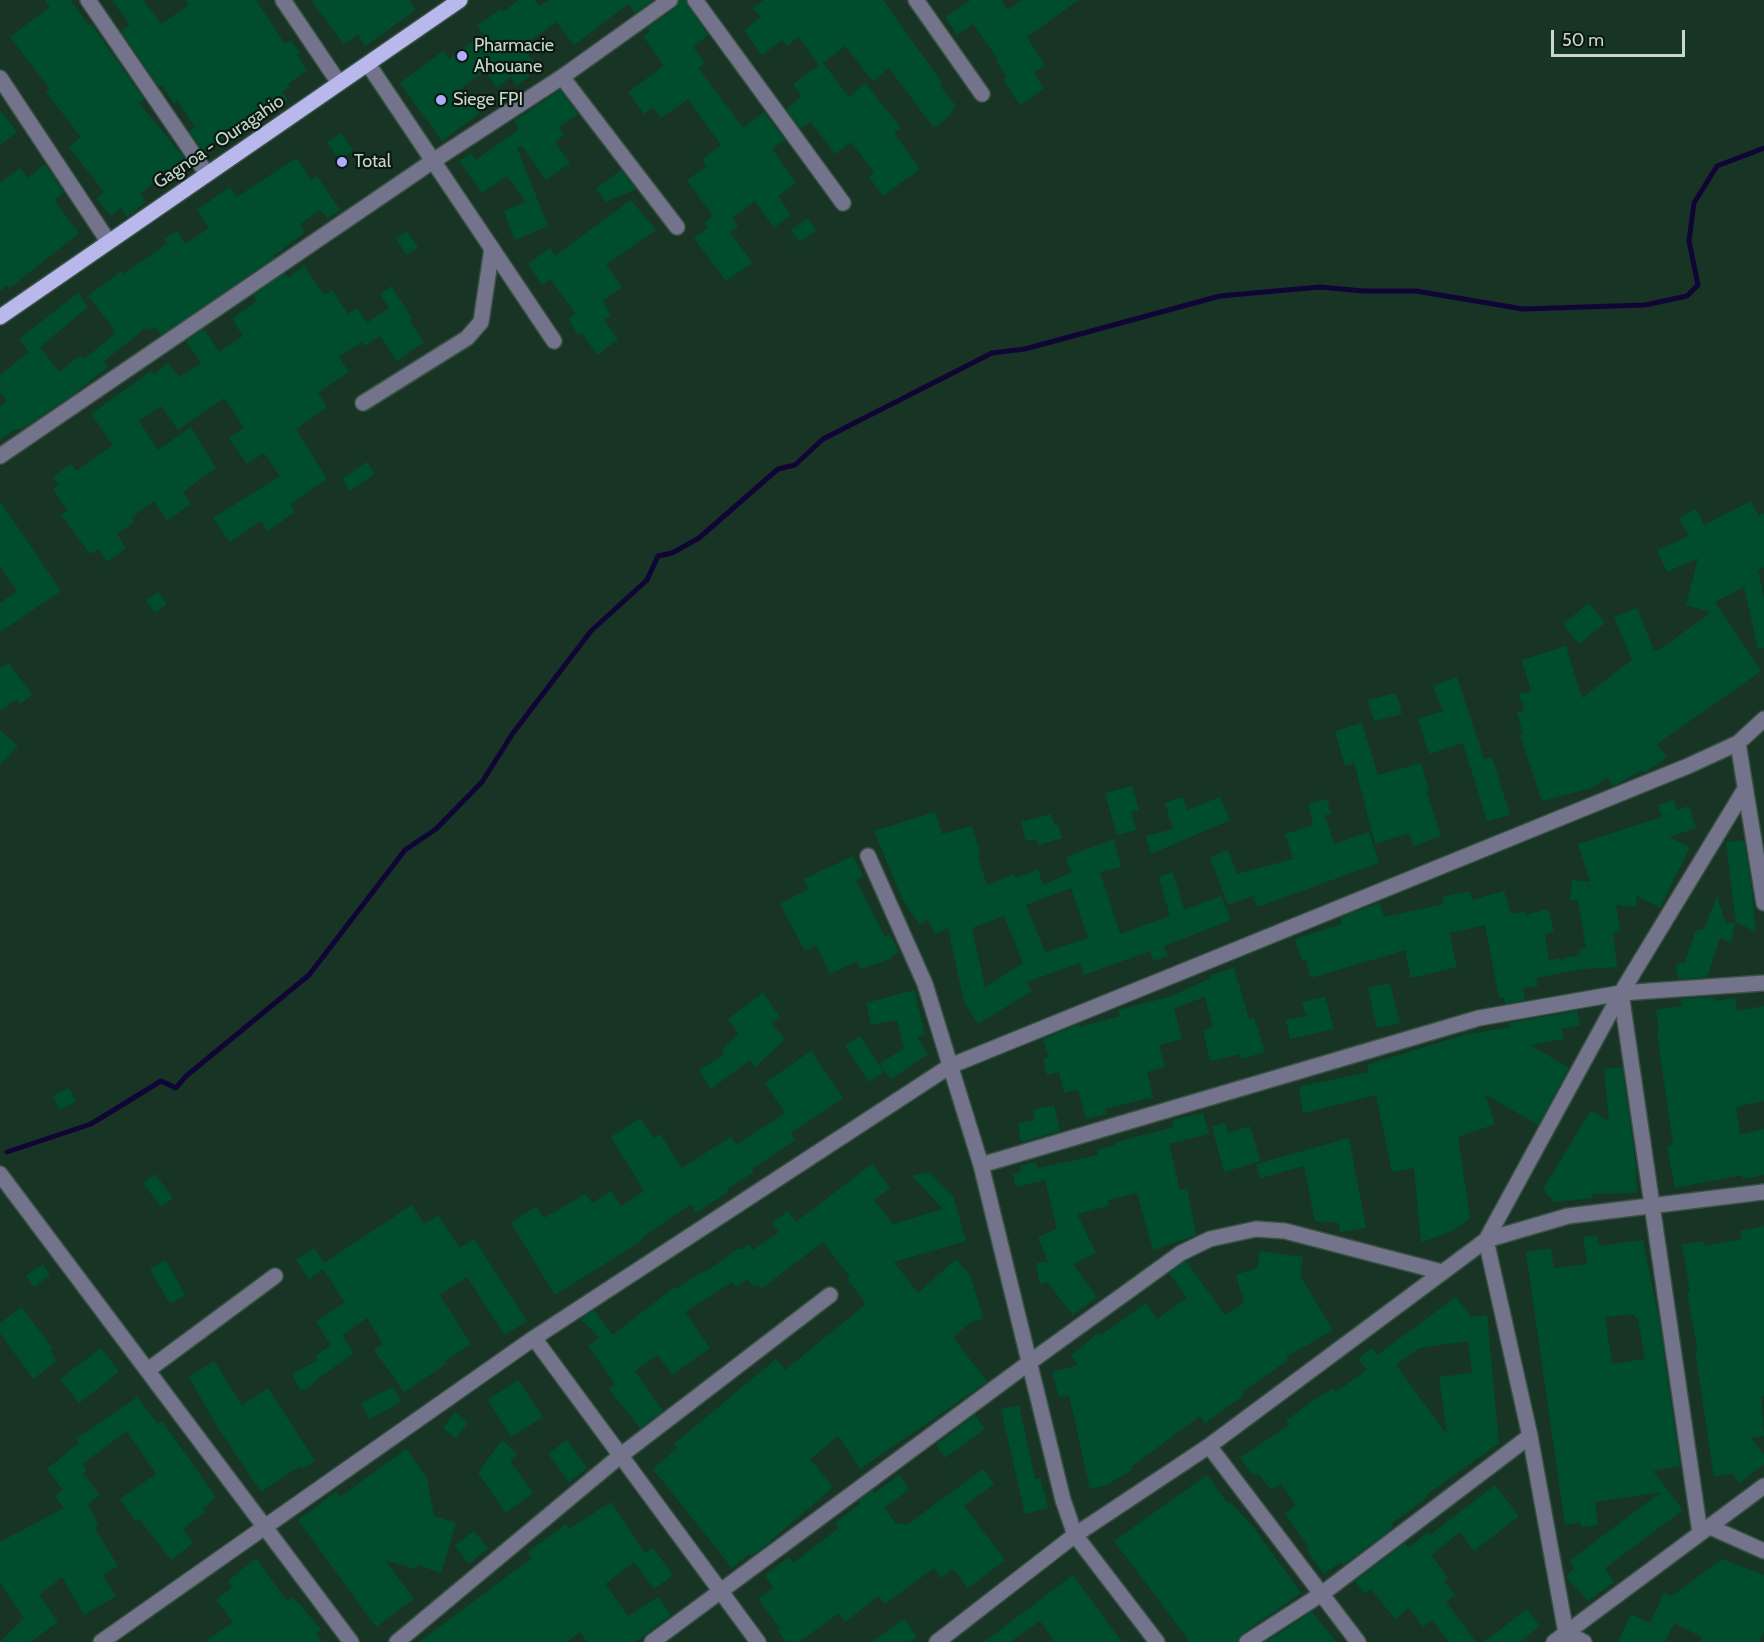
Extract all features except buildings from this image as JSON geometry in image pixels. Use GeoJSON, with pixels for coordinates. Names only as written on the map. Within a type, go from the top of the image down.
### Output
{"type":"FeatureCollection","features":[{"type":"Feature","properties":{"kind":"main road","name":"Gagnoa - Ouragahio"},"geometry":{"type":"LineString","coordinates":[[0,317],[460,0]]}},
{"type":"Feature","properties":{"kind":"street"},"geometry":{"type":"LineString","coordinates":[[88,0],[207,174]]}},
{"type":"Feature","properties":{"kind":"street"},"geometry":{"type":"LineString","coordinates":[[283,0],[339,83]]}},
{"type":"Feature","properties":{"kind":"street"},"geometry":{"type":"LineString","coordinates":[[0,456],[433,161],[562,77],[670,0]]}},
{"type":"Feature","properties":{"kind":"street"},"geometry":{"type":"LineString","coordinates":[[695,0],[843,203]]}},
{"type":"Feature","properties":{"kind":"street"},"geometry":{"type":"LineString","coordinates":[[916,0],[982,94]]}},
{"type":"Feature","properties":{"kind":"street"},"geometry":{"type":"LineString","coordinates":[[368,64],[555,341]]}},
{"type":"Feature","properties":{"kind":"street"},"geometry":{"type":"LineString","coordinates":[[562,77],[677,227]]}},
{"type":"Feature","properties":{"kind":"street"},"geometry":{"type":"LineString","coordinates":[[0,78],[108,241]]}},
{"type":"Feature","properties":{"kind":"street"},"geometry":{"type":"LineString","coordinates":[[363,403],[466,338],[481,322],[492,248]]}},
{"type":"Feature","properties":{"kind":"street"},"geometry":{"type":"LineString","coordinates":[[101,1642],[534,1338],[950,1065],[1688,766],[1738,743],[1764,719]]}},
{"type":"Feature","properties":{"kind":"street"},"geometry":{"type":"LineString","coordinates":[[1738,743],[1764,903]]}},
{"type":"Feature","properties":{"kind":"street"},"geometry":{"type":"LineString","coordinates":[[1560,1638],[1530,1436],[1486,1240],[1621,993],[1745,789]]}},
{"type":"Feature","properties":{"kind":"street"},"geometry":{"type":"LineString","coordinates":[[868,856],[925,984],[981,1165],[1064,1500],[1075,1535],[1157,1642]]}},
{"type":"Feature","properties":{"kind":"street"},"geometry":{"type":"LineString","coordinates":[[981,1165],[1479,1018],[1621,993],[1764,983]]}},
{"type":"Feature","properties":{"kind":"street"},"geometry":{"type":"LineString","coordinates":[[1621,993],[1705,1530]]}},
{"type":"Feature","properties":{"kind":"street"},"geometry":{"type":"LineString","coordinates":[[0,1174],[351,1642]]}},
{"type":"Feature","properties":{"kind":"street"},"geometry":{"type":"LineString","coordinates":[[937,1642],[1075,1535],[1209,1446],[1486,1240],[1568,1216],[1764,1191]]}},
{"type":"Feature","properties":{"kind":"street"},"geometry":{"type":"LineString","coordinates":[[652,1642],[1030,1362],[1181,1253],[1210,1239],[1256,1229],[1285,1231],[1442,1272]]}},
{"type":"Feature","properties":{"kind":"street"},"geometry":{"type":"LineString","coordinates":[[148,1370],[275,1276]]}},
{"type":"Feature","properties":{"kind":"street"},"geometry":{"type":"LineString","coordinates":[[397,1642],[621,1456],[830,1295]]}},
{"type":"Feature","properties":{"kind":"street"},"geometry":{"type":"LineString","coordinates":[[534,1338],[758,1642]]}},
{"type":"Feature","properties":{"kind":"street"},"geometry":{"type":"LineString","coordinates":[[1247,1642],[1323,1593],[1530,1436]]}},
{"type":"Feature","properties":{"kind":"street"},"geometry":{"type":"LineString","coordinates":[[1209,1446],[1358,1642]]}},
{"type":"Feature","properties":{"kind":"street"},"geometry":{"type":"LineString","coordinates":[[1560,1638],[1764,1486]]}},
{"type":"Feature","properties":{"kind":"street"},"geometry":{"type":"LineString","coordinates":[[1705,1530],[1764,1551]]}},
{"type":"Feature","properties":{"kind":"street"},"geometry":{"type":"LineString","coordinates":[[1560,1638],[1584,1642]]}},
{"type":"Feature","properties":{"kind":"waterway"},"geometry":{"type":"LineString","coordinates":[[7,1152],[91,1124],[161,1081],[176,1088],[185,1077],[309,975],[405,850],[436,829],[482,782],[513,733],[591,631],[647,580],[658,556],[672,553],[699,538],[778,469],[795,465],[823,439],[992,353],[1025,349],[1220,296],[1320,287],[1363,291],[1416,291],[1523,309],[1645,305],[1687,296],[1698,285],[1689,241],[1694,203],[1717,166],[1764,148]]}},
{"type":"Feature","properties":{"kind":"place","name":"Pharmacie Ahouane"},"geometry":{"type":"Point","coordinates":[462,56]}},
{"type":"Feature","properties":{"kind":"place","name":"Siege FPI"},"geometry":{"type":"Point","coordinates":[441,100]}},
{"type":"Feature","properties":{"kind":"place","name":"Total"},"geometry":{"type":"Point","coordinates":[342,162]}}]}
